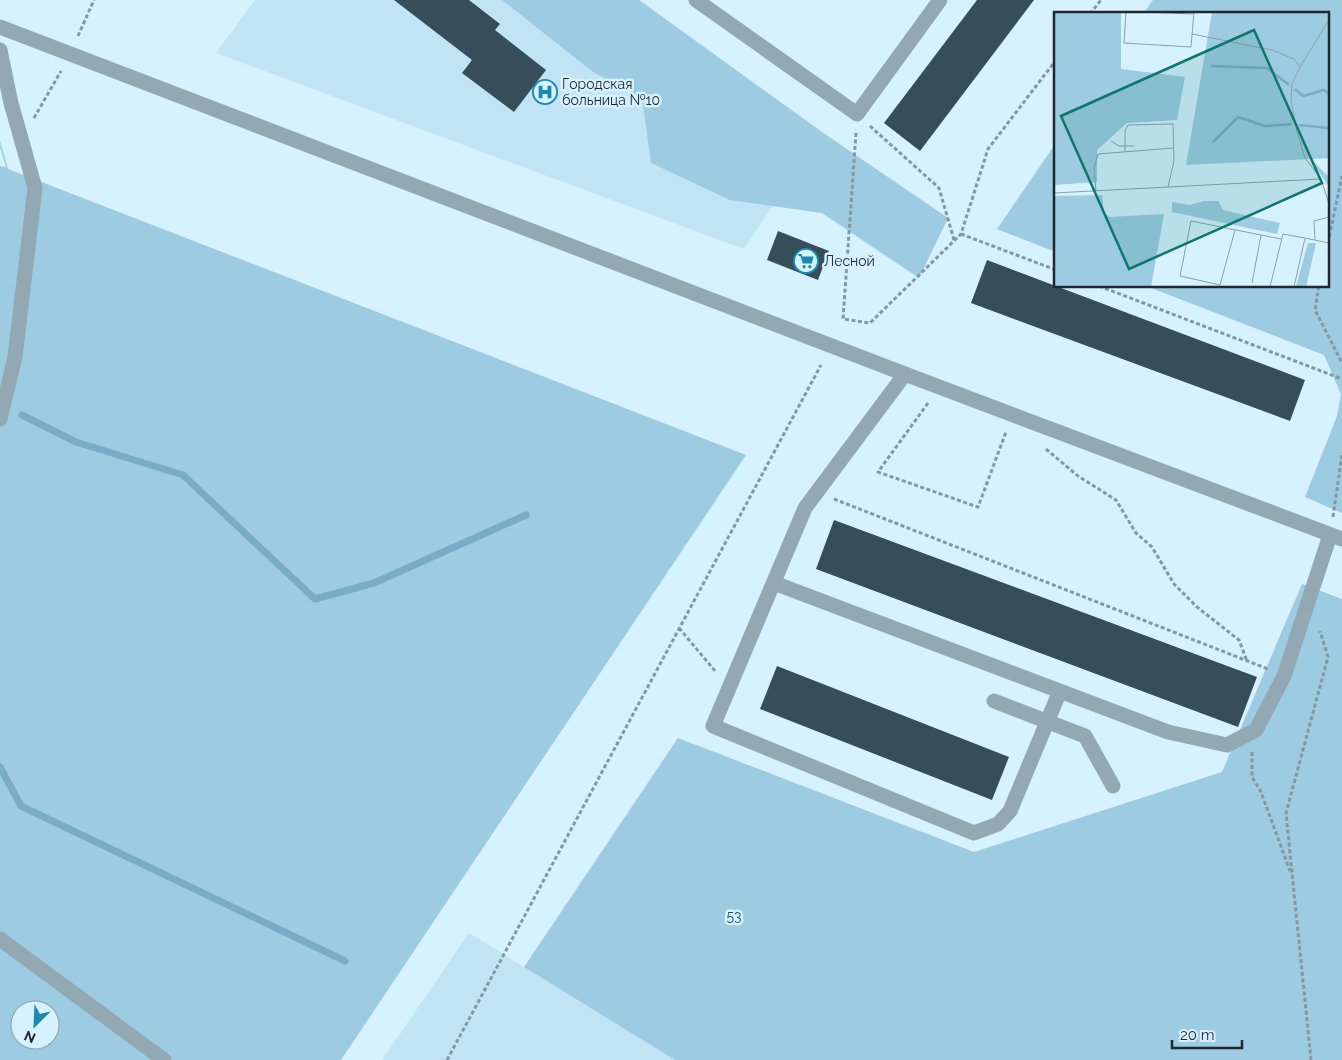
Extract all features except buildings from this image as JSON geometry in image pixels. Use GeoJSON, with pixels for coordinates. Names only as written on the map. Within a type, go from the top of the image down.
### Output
{"type":"FeatureCollection","features":[{"type":"Feature","properties":{"kind":"street"},"geometry":{"type":"LineString","coordinates":[[696,0],[857,114],[940,0]]}},
{"type":"Feature","properties":{"kind":"street"},"geometry":{"type":"LineString","coordinates":[[0,27],[1336,537],[1310,599],[1284,676],[1256,730],[1227,745],[1168,732],[774,583]]}},
{"type":"Feature","properties":{"kind":"street"},"geometry":{"type":"LineString","coordinates":[[0,50],[11,103],[35,188],[15,357],[0,419]]}},
{"type":"Feature","properties":{"kind":"street"},"geometry":{"type":"LineString","coordinates":[[905,374],[805,508],[713,726],[974,833],[998,824],[1010,811],[1060,691]]}},
{"type":"Feature","properties":{"kind":"street"},"geometry":{"type":"LineString","coordinates":[[994,701],[1086,736],[1113,786]]}},
{"type":"Feature","properties":{"kind":"street"},"geometry":{"type":"LineString","coordinates":[[0,939],[164,1060]]}},
{"type":"Feature","properties":{"kind":"path"},"geometry":{"type":"LineString","coordinates":[[22,140],[70,54],[94,0]]}},
{"type":"Feature","properties":{"kind":"path"},"geometry":{"type":"LineString","coordinates":[[1092,12],[1101,0]]}},
{"type":"Feature","properties":{"kind":"path"},"geometry":{"type":"LineString","coordinates":[[857,114],[843,318],[870,323],[961,234],[988,149],[1054,63]]}},
{"type":"Feature","properties":{"kind":"path"},"geometry":{"type":"LineString","coordinates":[[857,114],[939,188],[954,240]]}},
{"type":"Feature","properties":{"kind":"path"},"geometry":{"type":"LineString","coordinates":[[1330,233],[1342,176]]}},
{"type":"Feature","properties":{"kind":"path"},"geometry":{"type":"LineString","coordinates":[[961,234],[1054,269]]}},
{"type":"Feature","properties":{"kind":"path"},"geometry":{"type":"LineString","coordinates":[[1104,288],[1342,379]]}},
{"type":"Feature","properties":{"kind":"path"},"geometry":{"type":"LineString","coordinates":[[1319,288],[1315,310],[1342,363]]}},
{"type":"Feature","properties":{"kind":"path"},"geometry":{"type":"LineString","coordinates":[[447,1060],[821,365]]}},
{"type":"Feature","properties":{"kind":"path"},"geometry":{"type":"LineString","coordinates":[[930,399],[878,472],[978,507],[1007,431]]}},
{"type":"Feature","properties":{"kind":"path"},"geometry":{"type":"LineString","coordinates":[[998,427],[1014,434]]}},
{"type":"Feature","properties":{"kind":"path"},"geometry":{"type":"LineString","coordinates":[[1044,447],[1078,476],[1116,500],[1136,533],[1152,547],[1174,584],[1197,607],[1239,640],[1247,661]]}},
{"type":"Feature","properties":{"kind":"path"},"geometry":{"type":"LineString","coordinates":[[1336,537],[1342,454]]}},
{"type":"Feature","properties":{"kind":"path"},"geometry":{"type":"LineString","coordinates":[[817,492],[1284,676]]}},
{"type":"Feature","properties":{"kind":"path"},"geometry":{"type":"LineString","coordinates":[[1310,599],[1328,657],[1286,812],[1311,1060]]}},
{"type":"Feature","properties":{"kind":"path"},"geometry":{"type":"LineString","coordinates":[[679,628],[729,688]]}},
{"type":"Feature","properties":{"kind":"path"},"geometry":{"type":"LineString","coordinates":[[1256,730],[1252,752],[1252,777],[1261,792],[1292,877]]}},
{"type":"Feature","properties":{"kind":"shaded area","name":"Городская больница №10"},"geometry":{"type":"Polygon","coordinates":[[[255,0],[639,0],[822,132],[744,249],[216,53],[255,0]]]}},
{"type":"Feature","properties":{"kind":"shaded area"},"geometry":{"type":"Polygon","coordinates":[[[469,933],[675,1060],[382,1060],[469,933]]]}},
{"type":"Feature","properties":{"kind":"green space"},"geometry":{"type":"Polygon","coordinates":[[[502,0],[639,0],[822,132],[948,218],[919,278],[822,213],[730,200],[651,163],[642,98],[593,72],[502,0]]]}},
{"type":"Feature","properties":{"kind":"green space"},"geometry":{"type":"Polygon","coordinates":[[[1153,0],[1342,0],[1342,513],[1305,497],[1337,416],[1341,394],[1324,355],[1151,288],[1330,288],[1330,12],[1144,12],[1153,0]]]}},
{"type":"Feature","properties":{"kind":"green space"},"geometry":{"type":"Polygon","coordinates":[[[0,141],[8,169],[746,455],[341,1060],[0,1060],[0,166],[6,167],[0,141]]]}},
{"type":"Feature","properties":{"kind":"green space"},"geometry":{"type":"Polygon","coordinates":[[[1054,146],[1054,251],[997,229],[1054,146]]]}},
{"type":"Feature","properties":{"kind":"green space","name":"53"},"geometry":{"type":"Polygon","coordinates":[[[1302,584],[1342,599],[1342,1060],[675,1060],[524,967],[678,738],[974,852],[1222,772],[1302,584]]]}},
{"type":"Feature","properties":{"kind":"waterway"},"geometry":{"type":"LineString","coordinates":[[22,415],[76,442],[183,475],[315,599],[374,583],[526,515]]}},
{"type":"Feature","properties":{"kind":"waterway"},"geometry":{"type":"LineString","coordinates":[[0,767],[21,806],[345,961]]}},
{"type":"Feature","properties":{"kind":"place","name":"Городская больница №10"},"geometry":{"type":"Point","coordinates":[545,92]}},
{"type":"Feature","properties":{"kind":"place","name":"Лесной"},"geometry":{"type":"Point","coordinates":[806,261]}}]}
